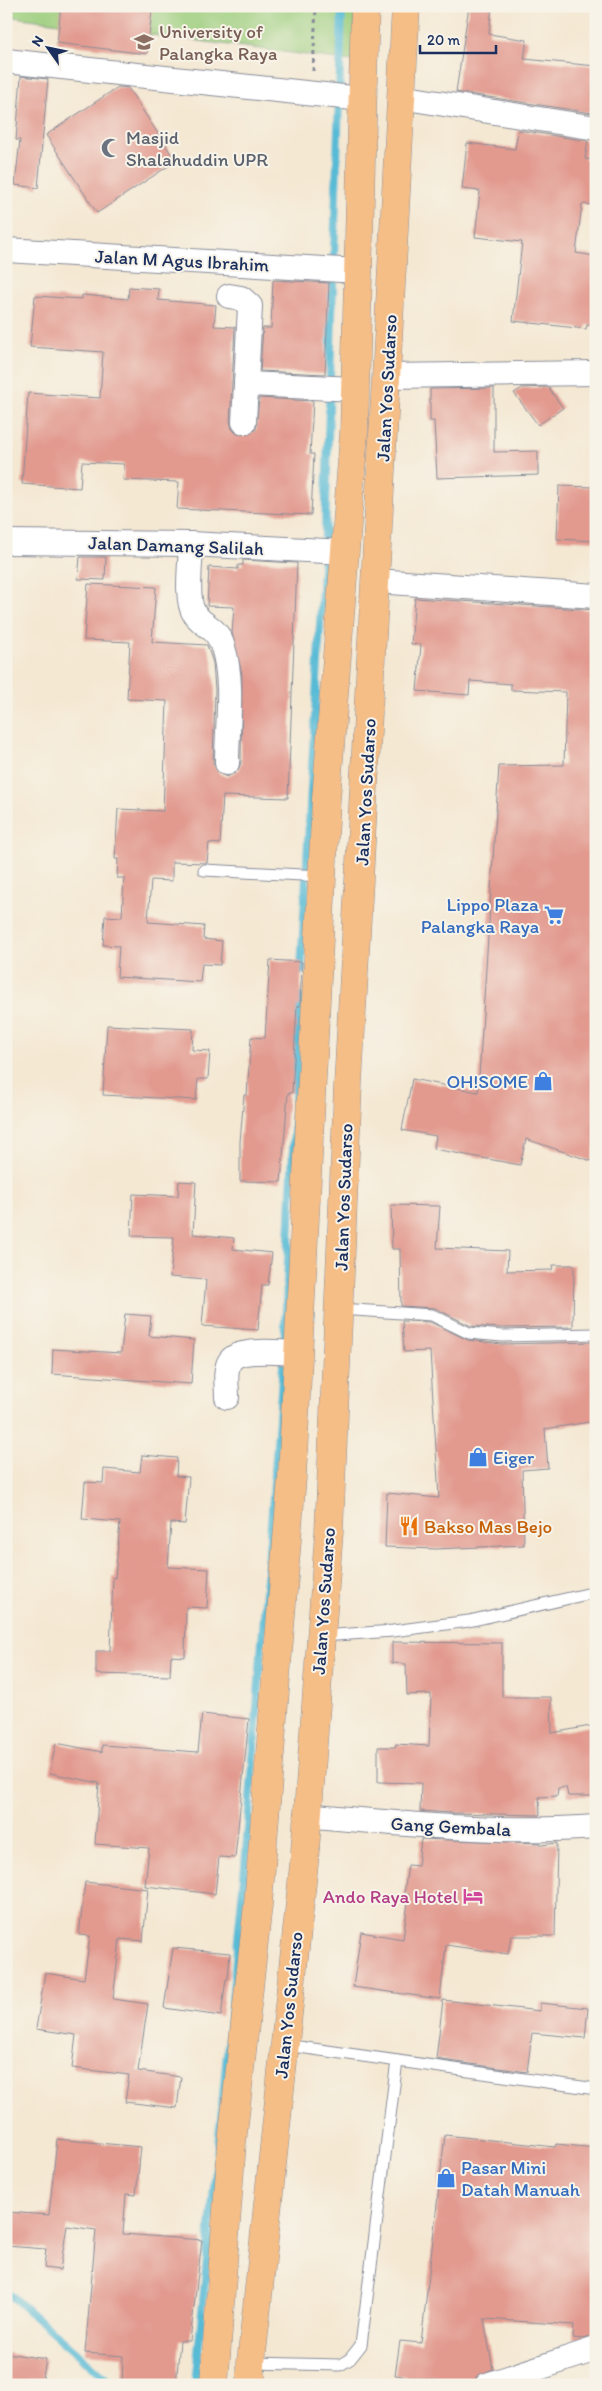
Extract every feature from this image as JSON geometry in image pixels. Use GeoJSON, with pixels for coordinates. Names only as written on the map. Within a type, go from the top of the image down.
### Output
{"type":"FeatureCollection","features":[{"type":"Feature","properties":{"kind":"main road","name":"Jalan Yos Sudarso"},"geometry":{"type":"LineString","coordinates":[[214,2385],[232,2143],[260,1878],[300,1353],[322,876],[331,552],[355,389],[365,6]]}},
{"type":"Feature","properties":{"kind":"main road","name":"Jalan Yos Sudarso"},"geometry":{"type":"LineString","coordinates":[[251,2374],[302,1878],[329,1532],[348,1085],[406,6]]}},
{"type":"Feature","properties":{"kind":"main road"},"geometry":{"type":"LineString","coordinates":[[292,1477],[330,1475]]}},
{"type":"Feature","properties":{"kind":"main road"},"geometry":{"type":"LineString","coordinates":[[260,1878],[302,1878]]}},
{"type":"Feature","properties":{"kind":"street"},"geometry":{"type":"LineString","coordinates":[[6,61],[362,99]]}},
{"type":"Feature","properties":{"kind":"street"},"geometry":{"type":"LineString","coordinates":[[400,97],[596,128]]}},
{"type":"Feature","properties":{"kind":"street","name":"Jalan M Agus Ibrahim"},"geometry":{"type":"LineString","coordinates":[[6,250],[358,270]]}},
{"type":"Feature","properties":{"kind":"street"},"geometry":{"type":"LineString","coordinates":[[229,296],[241,298],[250,306],[244,422]]}},
{"type":"Feature","properties":{"kind":"street"},"geometry":{"type":"LineString","coordinates":[[386,376],[596,373]]}},
{"type":"Feature","properties":{"kind":"street"},"geometry":{"type":"LineString","coordinates":[[246,384],[355,389]]}},
{"type":"Feature","properties":{"kind":"street","name":"Jalan Damang Salilah"},"geometry":{"type":"LineString","coordinates":[[6,542],[191,544],[331,552]]}},
{"type":"Feature","properties":{"kind":"street"},"geometry":{"type":"LineString","coordinates":[[191,544],[190,604],[197,617],[217,634],[223,648],[228,676],[227,763]]}},
{"type":"Feature","properties":{"kind":"street"},"geometry":{"type":"LineString","coordinates":[[375,581],[596,596]]}},
{"type":"Feature","properties":{"kind":"street"},"geometry":{"type":"LineString","coordinates":[[227,1396],[227,1368],[230,1360],[236,1356],[259,1352],[300,1353]]}},
{"type":"Feature","properties":{"kind":"street","name":"Gang Gembala"},"geometry":{"type":"LineString","coordinates":[[306,1815],[384,1823],[523,1830],[596,1827]]}},
{"type":"Feature","properties":{"kind":"street"},"geometry":{"type":"LineString","coordinates":[[501,2383],[596,2349]]}},
{"type":"Feature","properties":{"kind":"lane"},"geometry":{"type":"LineString","coordinates":[[204,870],[322,876]]}},
{"type":"Feature","properties":{"kind":"lane"},"geometry":{"type":"LineString","coordinates":[[339,1309],[432,1315],[469,1333],[502,1336],[596,1334]]}},
{"type":"Feature","properties":{"kind":"lane"},"geometry":{"type":"LineString","coordinates":[[320,1636],[400,1630],[469,1621],[596,1592]]}},
{"type":"Feature","properties":{"kind":"lane"},"geometry":{"type":"LineString","coordinates":[[284,2045],[596,2088]]}},
{"type":"Feature","properties":{"kind":"lane"},"geometry":{"type":"LineString","coordinates":[[251,2374],[340,2365],[350,2359],[361,2345],[397,2061]]}},
{"type":"Feature","properties":{"kind":"path"},"geometry":{"type":"LineString","coordinates":[[312,94],[316,6]]}},
{"type":"Feature","properties":{"kind":"green space"},"geometry":{"type":"Polygon","coordinates":[[[6,6],[356,6],[353,61],[6,16],[6,6]]]}},
{"type":"Feature","properties":{"kind":"building"},"geometry":{"type":"Polygon","coordinates":[[[61,6],[107,6],[152,11],[147,54],[57,43],[61,6]]]}},
{"type":"Feature","properties":{"kind":"building"},"geometry":{"type":"Polygon","coordinates":[[[469,6],[492,6],[489,34],[527,40],[524,59],[596,66],[592,113],[456,92],[469,6]]]}},
{"type":"Feature","properties":{"kind":"building"},"geometry":{"type":"Polygon","coordinates":[[[21,76],[48,79],[38,188],[15,185],[20,140],[16,140],[21,76]]]}},
{"type":"Feature","properties":{"kind":"building","name":"Masjid Shalahuddin UPR"},"geometry":{"type":"Polygon","coordinates":[[[118,87],[128,88],[176,161],[97,213],[46,135],[118,87]]]}},
{"type":"Feature","properties":{"kind":"building"},"geometry":{"type":"Polygon","coordinates":[[[518,130],[588,141],[585,159],[596,160],[596,205],[582,204],[576,253],[595,256],[593,274],[596,274],[596,326],[587,325],[586,329],[513,321],[522,242],[475,237],[480,191],[462,189],[467,143],[515,149],[518,130]]]}},
{"type":"Feature","properties":{"kind":"building"},"geometry":{"type":"Polygon","coordinates":[[[273,280],[329,283],[325,374],[260,371],[263,328],[271,328],[273,280]]]}},
{"type":"Feature","properties":{"kind":"building"},"geometry":{"type":"Polygon","coordinates":[[[129,287],[159,289],[158,300],[216,305],[214,326],[235,327],[230,421],[232,429],[237,434],[250,434],[256,429],[259,398],[313,401],[310,454],[314,454],[311,515],[177,509],[179,482],[123,480],[124,464],[82,462],[80,488],[22,484],[28,393],[100,398],[103,352],[30,347],[35,296],[82,299],[82,295],[128,299],[129,287]]]}},
{"type":"Feature","properties":{"kind":"building"},"geometry":{"type":"Polygon","coordinates":[[[548,387],[563,408],[538,425],[514,393],[522,388],[548,387]]]}},
{"type":"Feature","properties":{"kind":"building"},"geometry":{"type":"Polygon","coordinates":[[[494,388],[494,452],[538,451],[538,475],[437,478],[434,421],[430,421],[430,389],[494,388]]]}},
{"type":"Feature","properties":{"kind":"building"},"geometry":{"type":"Polygon","coordinates":[[[559,486],[596,487],[596,541],[557,539],[559,486]]]}},
{"type":"Feature","properties":{"kind":"building"},"geometry":{"type":"Polygon","coordinates":[[[80,557],[106,557],[105,580],[78,579],[80,557]]]}},
{"type":"Feature","properties":{"kind":"building"},"geometry":{"type":"Polygon","coordinates":[[[243,560],[297,563],[288,798],[223,796],[220,844],[209,843],[207,863],[172,862],[172,881],[151,880],[148,922],[204,926],[203,939],[222,941],[220,965],[202,964],[200,982],[117,977],[119,946],[103,945],[105,916],[122,917],[124,878],[117,878],[118,859],[115,859],[118,809],[163,811],[167,701],[127,699],[130,642],[84,640],[88,584],[156,587],[152,642],[207,645],[213,663],[215,690],[213,763],[220,774],[227,777],[238,770],[241,763],[242,674],[232,633],[234,607],[207,606],[209,567],[238,569],[238,565],[243,565],[243,560]]]}},
{"type":"Feature","properties":{"kind":"building"},"geometry":{"type":"Polygon","coordinates":[[[415,598],[596,610],[596,1143],[591,1161],[526,1139],[520,1165],[434,1149],[436,1136],[402,1130],[412,1079],[478,1092],[499,766],[564,765],[566,692],[511,690],[511,684],[470,681],[469,695],[417,691],[421,645],[411,644],[415,598]]]}},
{"type":"Feature","properties":{"kind":"building"},"geometry":{"type":"Polygon","coordinates":[[[270,960],[302,962],[300,1006],[297,1006],[292,1093],[288,1093],[281,1182],[240,1181],[240,1142],[244,1095],[247,1095],[251,1037],[265,1038],[270,960]]]}},
{"type":"Feature","properties":{"kind":"building"},"geometry":{"type":"Polygon","coordinates":[[[107,1025],[193,1029],[192,1050],[210,1051],[208,1079],[198,1079],[196,1100],[103,1095],[107,1025]]]}},
{"type":"Feature","properties":{"kind":"building"},"geometry":{"type":"Polygon","coordinates":[[[179,1181],[196,1182],[193,1234],[234,1238],[233,1249],[272,1253],[268,1285],[262,1285],[258,1330],[202,1326],[206,1280],[170,1277],[174,1237],[131,1236],[133,1194],[178,1196],[179,1181]]]}},
{"type":"Feature","properties":{"kind":"building"},"geometry":{"type":"Polygon","coordinates":[[[391,1205],[440,1206],[437,1248],[508,1251],[507,1271],[552,1270],[553,1265],[574,1265],[573,1327],[502,1328],[471,1326],[435,1308],[401,1306],[400,1249],[392,1249],[391,1205]]]}},
{"type":"Feature","properties":{"kind":"building"},"geometry":{"type":"Polygon","coordinates":[[[125,1314],[151,1316],[149,1336],[194,1340],[191,1384],[52,1374],[53,1349],[121,1353],[125,1314]]]}},
{"type":"Feature","properties":{"kind":"building"},"geometry":{"type":"Polygon","coordinates":[[[402,1321],[430,1322],[468,1340],[502,1344],[596,1342],[596,1421],[545,1429],[548,1468],[522,1470],[524,1545],[436,1549],[385,1547],[387,1493],[439,1498],[430,1351],[404,1352],[402,1321]]]}},
{"type":"Feature","properties":{"kind":"building"},"geometry":{"type":"Polygon","coordinates":[[[142,1455],[177,1458],[176,1476],[189,1477],[185,1524],[171,1523],[168,1567],[209,1569],[207,1608],[186,1607],[185,1657],[171,1656],[170,1676],[96,1674],[96,1651],[110,1651],[113,1577],[115,1578],[120,1522],[82,1519],[85,1482],[103,1483],[104,1469],[140,1472],[142,1455]]]}},
{"type":"Feature","properties":{"kind":"building"},"geometry":{"type":"Polygon","coordinates":[[[392,1642],[502,1643],[502,1697],[551,1697],[552,1733],[596,1725],[596,1796],[568,1796],[566,1787],[558,1788],[557,1796],[539,1797],[540,1815],[420,1811],[421,1783],[378,1782],[378,1747],[395,1747],[396,1744],[429,1746],[431,1694],[407,1695],[406,1664],[392,1663],[392,1642]]]}},
{"type":"Feature","properties":{"kind":"building"},"geometry":{"type":"Polygon","coordinates":[[[202,1714],[249,1719],[235,1858],[219,1857],[215,1894],[145,1886],[149,1848],[95,1844],[99,1783],[50,1773],[56,1743],[102,1752],[102,1745],[198,1752],[202,1714]]]}},
{"type":"Feature","properties":{"kind":"building"},"geometry":{"type":"Polygon","coordinates":[[[421,1839],[541,1843],[541,1845],[557,1843],[555,1936],[511,1936],[508,1954],[446,1945],[440,1999],[353,1987],[361,1932],[403,1939],[409,1894],[404,1894],[408,1865],[418,1866],[421,1839]]]}},
{"type":"Feature","properties":{"kind":"building"},"geometry":{"type":"Polygon","coordinates":[[[85,1882],[148,1889],[143,1941],[120,1939],[113,1999],[148,2004],[138,2071],[181,2077],[177,2108],[125,2102],[129,2075],[72,2068],[76,2035],[36,2029],[45,1973],[84,1979],[90,1936],[79,1935],[85,1882]]]}},
{"type":"Feature","properties":{"kind":"building"},"geometry":{"type":"Polygon","coordinates":[[[173,1948],[230,1953],[228,1979],[226,1979],[221,2016],[164,2008],[173,1948]]]}},
{"type":"Feature","properties":{"kind":"building"},"geometry":{"type":"Polygon","coordinates":[[[443,2000],[540,2011],[540,2003],[588,2008],[585,2038],[532,2033],[527,2072],[436,2059],[443,2000]]]}},
{"type":"Feature","properties":{"kind":"building"},"geometry":{"type":"Polygon","coordinates":[[[445,2135],[555,2147],[556,2144],[596,2148],[596,2336],[583,2339],[573,2338],[574,2325],[484,2319],[493,2369],[477,2376],[474,2382],[461,2384],[395,2375],[400,2341],[421,2343],[445,2135]]]}},
{"type":"Feature","properties":{"kind":"building"},"geometry":{"type":"Polygon","coordinates":[[[57,2139],[141,2147],[136,2195],[126,2194],[123,2234],[202,2240],[190,2341],[180,2341],[176,2385],[122,2385],[123,2356],[85,2353],[96,2230],[67,2226],[60,2270],[44,2268],[46,2249],[6,2246],[6,2212],[49,2215],[57,2139]]]}},
{"type":"Feature","properties":{"kind":"building"},"geometry":{"type":"Polygon","coordinates":[[[6,2353],[46,2359],[42,2385],[6,2385],[6,2353]]]}},
{"type":"Feature","properties":{"kind":"waterway"},"geometry":{"type":"LineString","coordinates":[[301,971],[325,533],[342,6]]}},
{"type":"Feature","properties":{"kind":"waterway"},"geometry":{"type":"LineString","coordinates":[[195,2385],[245,1867],[284,1353],[300,997]]}},
{"type":"Feature","properties":{"kind":"waterway"},"geometry":{"type":"LineString","coordinates":[[6,2291],[113,2385]]}},
{"type":"Feature","properties":{"kind":"waterway"},"geometry":{"type":"LineString","coordinates":[[592,2385],[596,2384]]}},
{"type":"Feature","properties":{"kind":"place","name":"University of Palangka Raya"},"geometry":{"type":"Point","coordinates":[144,42]}},
{"type":"Feature","properties":{"kind":"place","name":"Masjid Shalahuddin UPR"},"geometry":{"type":"Point","coordinates":[111,148]}},
{"type":"Feature","properties":{"kind":"place","name":"Lippo Plaza Palangka Raya"},"geometry":{"type":"Point","coordinates":[554,915]}},
{"type":"Feature","properties":{"kind":"place","name":"OH!SOME"},"geometry":{"type":"Point","coordinates":[543,1081]}},
{"type":"Feature","properties":{"kind":"place","name":"Eiger"},"geometry":{"type":"Point","coordinates":[478,1457]}},
{"type":"Feature","properties":{"kind":"place","name":"Bakso Mas Bejo"},"geometry":{"type":"Point","coordinates":[409,1526]}},
{"type":"Feature","properties":{"kind":"place","name":"Ando Raya Hotel"},"geometry":{"type":"Point","coordinates":[473,1896]}},
{"type":"Feature","properties":{"kind":"place","name":"Pasar Mini Datah Manuah"},"geometry":{"type":"Point","coordinates":[446,2178]}}]}
